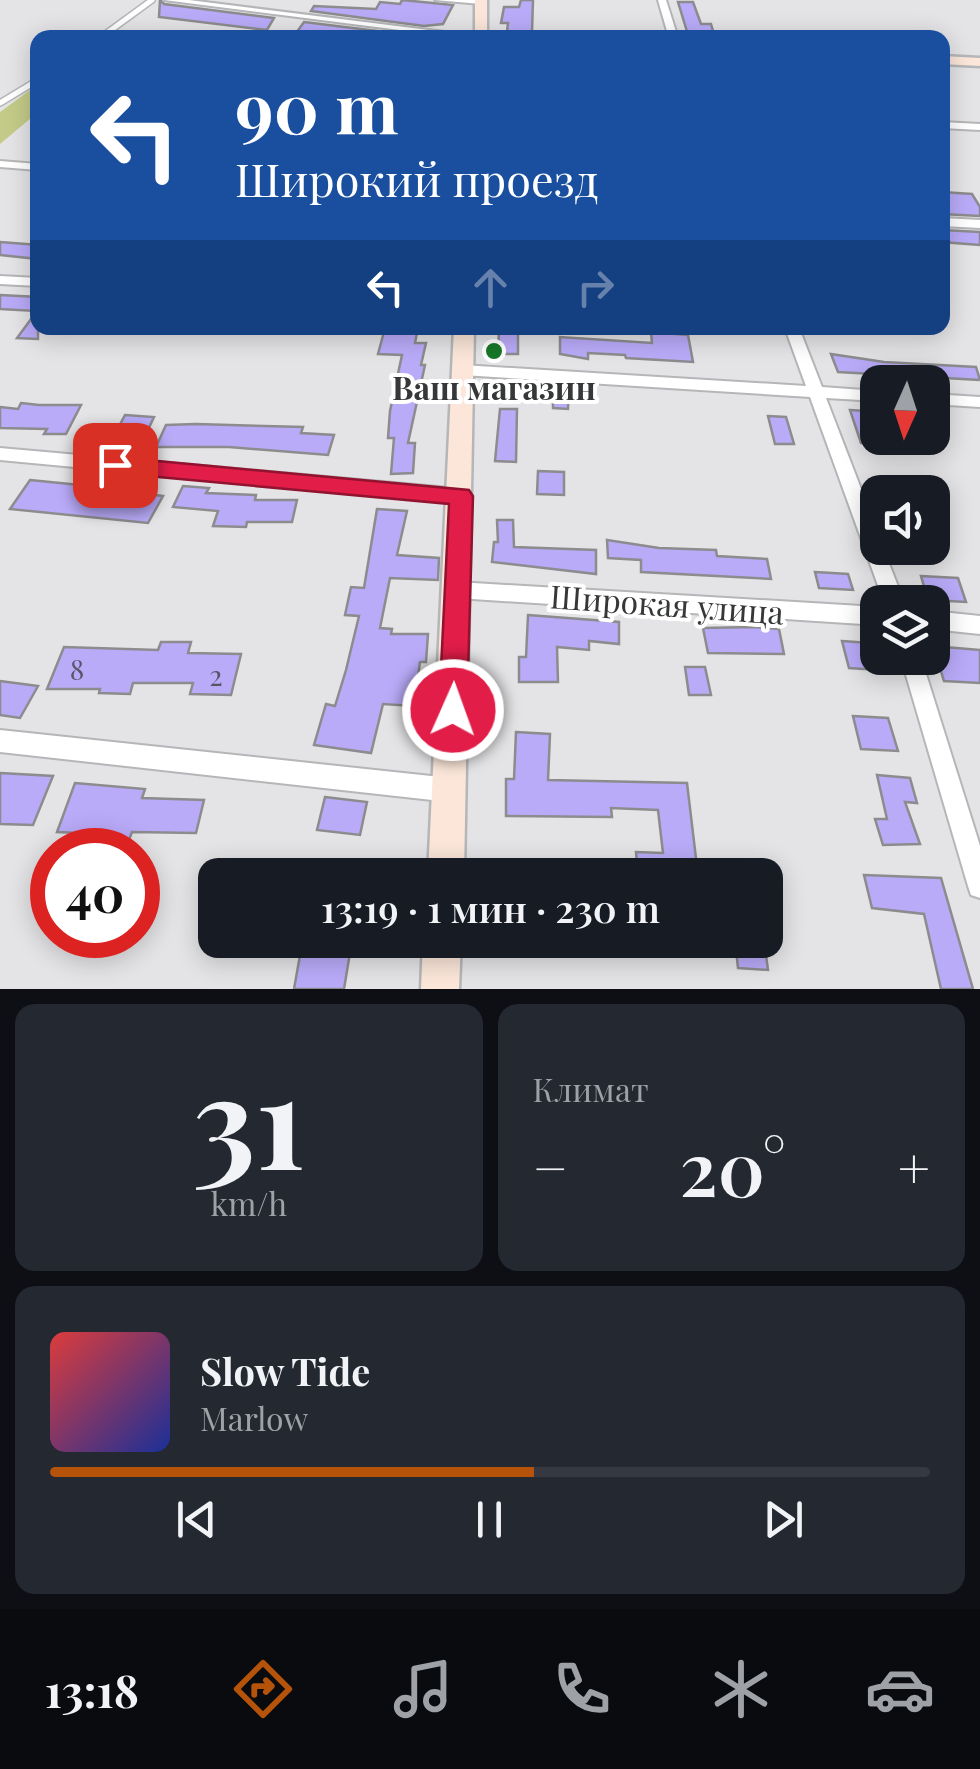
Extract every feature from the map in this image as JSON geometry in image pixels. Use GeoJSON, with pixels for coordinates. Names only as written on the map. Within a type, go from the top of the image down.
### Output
{"type":"FeatureCollection","features":[{"type":"Feature","properties":{"kind":"street"},"geometry":{"type":"LineString","coordinates":[[168,0],[423,30]]}},
{"type":"Feature","properties":{"kind":"street"},"geometry":{"type":"LineString","coordinates":[[439,0],[481,1],[482,30]]}},
{"type":"Feature","properties":{"kind":"street"},"geometry":{"type":"LineString","coordinates":[[662,0],[671,30]]}},
{"type":"Feature","properties":{"kind":"street"},"geometry":{"type":"LineString","coordinates":[[950,60],[980,62]]}},
{"type":"Feature","properties":{"kind":"street"},"geometry":{"type":"LineString","coordinates":[[950,125],[980,127]]}},
{"type":"Feature","properties":{"kind":"street"},"geometry":{"type":"LineString","coordinates":[[0,164],[30,166]]}},
{"type":"Feature","properties":{"kind":"street"},"geometry":{"type":"LineString","coordinates":[[950,222],[980,224]]}},
{"type":"Feature","properties":{"kind":"street"},"geometry":{"type":"LineString","coordinates":[[0,280],[30,282]]}},
{"type":"Feature","properties":{"kind":"street"},"geometry":{"type":"LineString","coordinates":[[447,858],[464,335]]}},
{"type":"Feature","properties":{"kind":"street"},"geometry":{"type":"LineString","coordinates":[[795,335],[888,585]]}},
{"type":"Feature","properties":{"kind":"street"},"geometry":{"type":"LineString","coordinates":[[462,370],[860,395]]}},
{"type":"Feature","properties":{"kind":"street"},"geometry":{"type":"LineString","coordinates":[[950,400],[980,402]]}},
{"type":"Feature","properties":{"kind":"street"},"geometry":{"type":"LineString","coordinates":[[0,454],[461,496]]}},
{"type":"Feature","properties":{"kind":"street","name":"Широкая улица"},"geometry":{"type":"LineString","coordinates":[[458,590],[860,615]]}},
{"type":"Feature","properties":{"kind":"street"},"geometry":{"type":"LineString","coordinates":[[950,622],[980,625]]}},
{"type":"Feature","properties":{"kind":"street"},"geometry":{"type":"LineString","coordinates":[[917,675],[980,886]]}},
{"type":"Feature","properties":{"kind":"street"},"geometry":{"type":"LineString","coordinates":[[0,741],[450,790]]}},
{"type":"Feature","properties":{"kind":"street"},"geometry":{"type":"LineString","coordinates":[[440,989],[441,958]]}},
{"type":"Feature","properties":{"kind":"lane"},"geometry":{"type":"LineString","coordinates":[[111,30],[152,0]]}},
{"type":"Feature","properties":{"kind":"lane"},"geometry":{"type":"LineString","coordinates":[[0,104],[30,85]]}},
{"type":"Feature","properties":{"kind":"green space"},"geometry":{"type":"Polygon","coordinates":[[[30,90],[30,119],[0,144],[0,112],[30,90]]]}},
{"type":"Feature","properties":{"kind":"building"},"geometry":{"type":"Polygon","coordinates":[[[160,0],[164,4],[274,18],[267,30],[159,17],[160,0]]]}},
{"type":"Feature","properties":{"kind":"building"},"geometry":{"type":"Polygon","coordinates":[[[402,0],[453,5],[443,24],[424,26],[311,11],[314,6],[376,9],[380,2],[400,4],[402,0]]]}},
{"type":"Feature","properties":{"kind":"building"},"geometry":{"type":"Polygon","coordinates":[[[521,0],[533,0],[532,30],[507,30],[508,23],[501,23],[504,7],[519,7],[521,0]]]}},
{"type":"Feature","properties":{"kind":"building"},"geometry":{"type":"Polygon","coordinates":[[[678,2],[693,2],[701,24],[711,24],[713,30],[687,30],[678,2]]]}},
{"type":"Feature","properties":{"kind":"building"},"geometry":{"type":"Polygon","coordinates":[[[304,22],[369,30],[298,30],[304,22]]]}},
{"type":"Feature","properties":{"kind":"building"},"geometry":{"type":"Polygon","coordinates":[[[950,193],[972,194],[980,207],[980,216],[950,214],[950,193]]]}},
{"type":"Feature","properties":{"kind":"building"},"geometry":{"type":"Polygon","coordinates":[[[950,230],[980,232],[980,245],[950,243],[950,230]]]}},
{"type":"Feature","properties":{"kind":"building"},"geometry":{"type":"Polygon","coordinates":[[[0,242],[30,244],[30,258],[0,255],[0,242]]]}},
{"type":"Feature","properties":{"kind":"building"},"geometry":{"type":"Polygon","coordinates":[[[0,295],[30,297],[30,311],[0,309],[0,295]]]}},
{"type":"Feature","properties":{"kind":"building"},"geometry":{"type":"Polygon","coordinates":[[[30,320],[30,335],[38,335],[38,339],[17,338],[30,320]]]}},
{"type":"Feature","properties":{"kind":"building"},"geometry":{"type":"Polygon","coordinates":[[[383,335],[417,335],[415,343],[426,343],[408,443],[415,443],[413,473],[391,474],[394,438],[388,438],[390,411],[402,355],[378,354],[383,335]]]}},
{"type":"Feature","properties":{"kind":"building"},"geometry":{"type":"Polygon","coordinates":[[[499,335],[518,335],[518,354],[498,354],[499,335]]]}},
{"type":"Feature","properties":{"kind":"building"},"geometry":{"type":"Polygon","coordinates":[[[651,335],[688,335],[693,362],[588,353],[588,359],[560,354],[560,337],[652,343],[651,335]]]}},
{"type":"Feature","properties":{"kind":"building"},"geometry":{"type":"Polygon","coordinates":[[[831,354],[939,365],[860,365],[860,373],[838,372],[831,354]]]}},
{"type":"Feature","properties":{"kind":"building"},"geometry":{"type":"Polygon","coordinates":[[[950,366],[976,367],[980,380],[950,378],[950,366]]]}},
{"type":"Feature","properties":{"kind":"building"},"geometry":{"type":"Polygon","coordinates":[[[531,386],[569,388],[568,409],[553,408],[553,402],[530,401],[531,386]]]}},
{"type":"Feature","properties":{"kind":"building"},"geometry":{"type":"Polygon","coordinates":[[[21,403],[81,405],[66,434],[44,434],[47,429],[0,428],[0,407],[18,409],[21,403]]]}},
{"type":"Feature","properties":{"kind":"building"},"geometry":{"type":"Polygon","coordinates":[[[500,409],[517,409],[516,462],[495,461],[500,409]]]}},
{"type":"Feature","properties":{"kind":"building"},"geometry":{"type":"Polygon","coordinates":[[[850,410],[860,411],[860,440],[850,410]]]}},
{"type":"Feature","properties":{"kind":"building"},"geometry":{"type":"Polygon","coordinates":[[[125,415],[154,417],[145,436],[115,434],[125,415]]]}},
{"type":"Feature","properties":{"kind":"building"},"geometry":{"type":"Polygon","coordinates":[[[768,416],[786,417],[794,444],[775,444],[768,416]]]}},
{"type":"Feature","properties":{"kind":"building"},"geometry":{"type":"Polygon","coordinates":[[[166,425],[303,427],[301,433],[334,435],[328,455],[229,447],[156,447],[166,425]]]}},
{"type":"Feature","properties":{"kind":"building"},"geometry":{"type":"Polygon","coordinates":[[[538,471],[564,472],[564,495],[537,494],[538,471]]]}},
{"type":"Feature","properties":{"kind":"building"},"geometry":{"type":"Polygon","coordinates":[[[30,480],[163,496],[148,523],[10,509],[30,480]]]}},
{"type":"Feature","properties":{"kind":"building"},"geometry":{"type":"Polygon","coordinates":[[[183,486],[209,488],[206,493],[256,495],[255,500],[297,500],[292,522],[213,526],[218,511],[173,507],[183,486]]]}},
{"type":"Feature","properties":{"kind":"building"},"geometry":{"type":"Polygon","coordinates":[[[377,509],[407,511],[397,555],[439,558],[438,580],[390,578],[380,628],[392,629],[391,634],[428,634],[426,662],[420,662],[414,706],[383,704],[371,753],[314,745],[326,704],[335,706],[346,670],[359,616],[345,615],[351,587],[364,588],[377,509]]]}},
{"type":"Feature","properties":{"kind":"building"},"geometry":{"type":"Polygon","coordinates":[[[497,520],[513,520],[514,547],[596,550],[596,574],[492,562],[494,542],[498,542],[497,520]]]}},
{"type":"Feature","properties":{"kind":"building"},"geometry":{"type":"Polygon","coordinates":[[[607,540],[767,559],[771,579],[641,572],[641,560],[608,558],[607,540]]]}},
{"type":"Feature","properties":{"kind":"building"},"geometry":{"type":"Polygon","coordinates":[[[815,572],[848,574],[853,590],[819,588],[815,572]]]}},
{"type":"Feature","properties":{"kind":"building"},"geometry":{"type":"Polygon","coordinates":[[[921,576],[958,578],[966,602],[950,601],[950,585],[924,585],[921,576]]]}},
{"type":"Feature","properties":{"kind":"building"},"geometry":{"type":"Polygon","coordinates":[[[528,615],[619,622],[619,644],[589,641],[589,650],[557,647],[558,682],[519,682],[519,657],[526,657],[528,615]]]}},
{"type":"Feature","properties":{"kind":"building"},"geometry":{"type":"Polygon","coordinates":[[[703,628],[779,629],[784,654],[708,653],[703,628]]]}},
{"type":"Feature","properties":{"kind":"building"},"geometry":{"type":"Polygon","coordinates":[[[842,641],[860,642],[860,669],[849,668],[842,641]]]}},
{"type":"Feature","properties":{"kind":"building"},"geometry":{"type":"Polygon","coordinates":[[[161,642],[191,642],[188,653],[241,654],[231,695],[190,694],[193,683],[133,683],[130,694],[99,693],[100,689],[47,689],[64,647],[158,650],[161,642]]]}},
{"type":"Feature","properties":{"kind":"building"},"geometry":{"type":"Polygon","coordinates":[[[950,647],[980,650],[980,683],[944,681],[942,675],[950,675],[950,647]]]}},
{"type":"Feature","properties":{"kind":"building"},"geometry":{"type":"Polygon","coordinates":[[[685,667],[705,667],[711,695],[689,695],[685,667]]]}},
{"type":"Feature","properties":{"kind":"building"},"geometry":{"type":"Polygon","coordinates":[[[0,681],[38,686],[20,718],[0,715],[0,681]]]}},
{"type":"Feature","properties":{"kind":"building"},"geometry":{"type":"Polygon","coordinates":[[[853,716],[888,718],[898,751],[861,749],[853,716]]]}},
{"type":"Feature","properties":{"kind":"building"},"geometry":{"type":"Polygon","coordinates":[[[516,732],[550,734],[548,780],[687,783],[696,858],[637,858],[636,852],[663,853],[658,810],[611,808],[612,817],[506,816],[506,779],[514,779],[516,732]]]}},
{"type":"Feature","properties":{"kind":"building"},"geometry":{"type":"Polygon","coordinates":[[[0,773],[53,776],[33,825],[0,824],[0,773]]]}},
{"type":"Feature","properties":{"kind":"building"},"geometry":{"type":"Polygon","coordinates":[[[877,775],[910,778],[917,803],[905,802],[920,844],[883,845],[875,819],[887,819],[877,775]]]}},
{"type":"Feature","properties":{"kind":"building"},"geometry":{"type":"Polygon","coordinates":[[[75,783],[145,789],[142,798],[204,800],[196,833],[160,832],[160,828],[58,828],[75,783]]]}},
{"type":"Feature","properties":{"kind":"building"},"geometry":{"type":"Polygon","coordinates":[[[325,797],[367,802],[360,835],[317,830],[325,797]]]}},
{"type":"Feature","properties":{"kind":"building"},"geometry":{"type":"Polygon","coordinates":[[[864,875],[941,878],[973,989],[941,989],[924,914],[872,908],[864,875]]]}},
{"type":"Feature","properties":{"kind":"building"},"geometry":{"type":"Polygon","coordinates":[[[300,958],[349,958],[344,989],[294,989],[300,958]]]}},
{"type":"Feature","properties":{"kind":"building"},"geometry":{"type":"Polygon","coordinates":[[[737,958],[766,958],[768,970],[738,968],[737,958]]]}},
{"type":"Feature","properties":{"kind":"place","name":"Ваш магазин"},"geometry":{"type":"Point","coordinates":[494,351]}},
{"type":"Feature","properties":{"kind":"route"},"geometry":{"type":"LineString","coordinates":[[115,465],[461,496],[453,710]]}}]}
